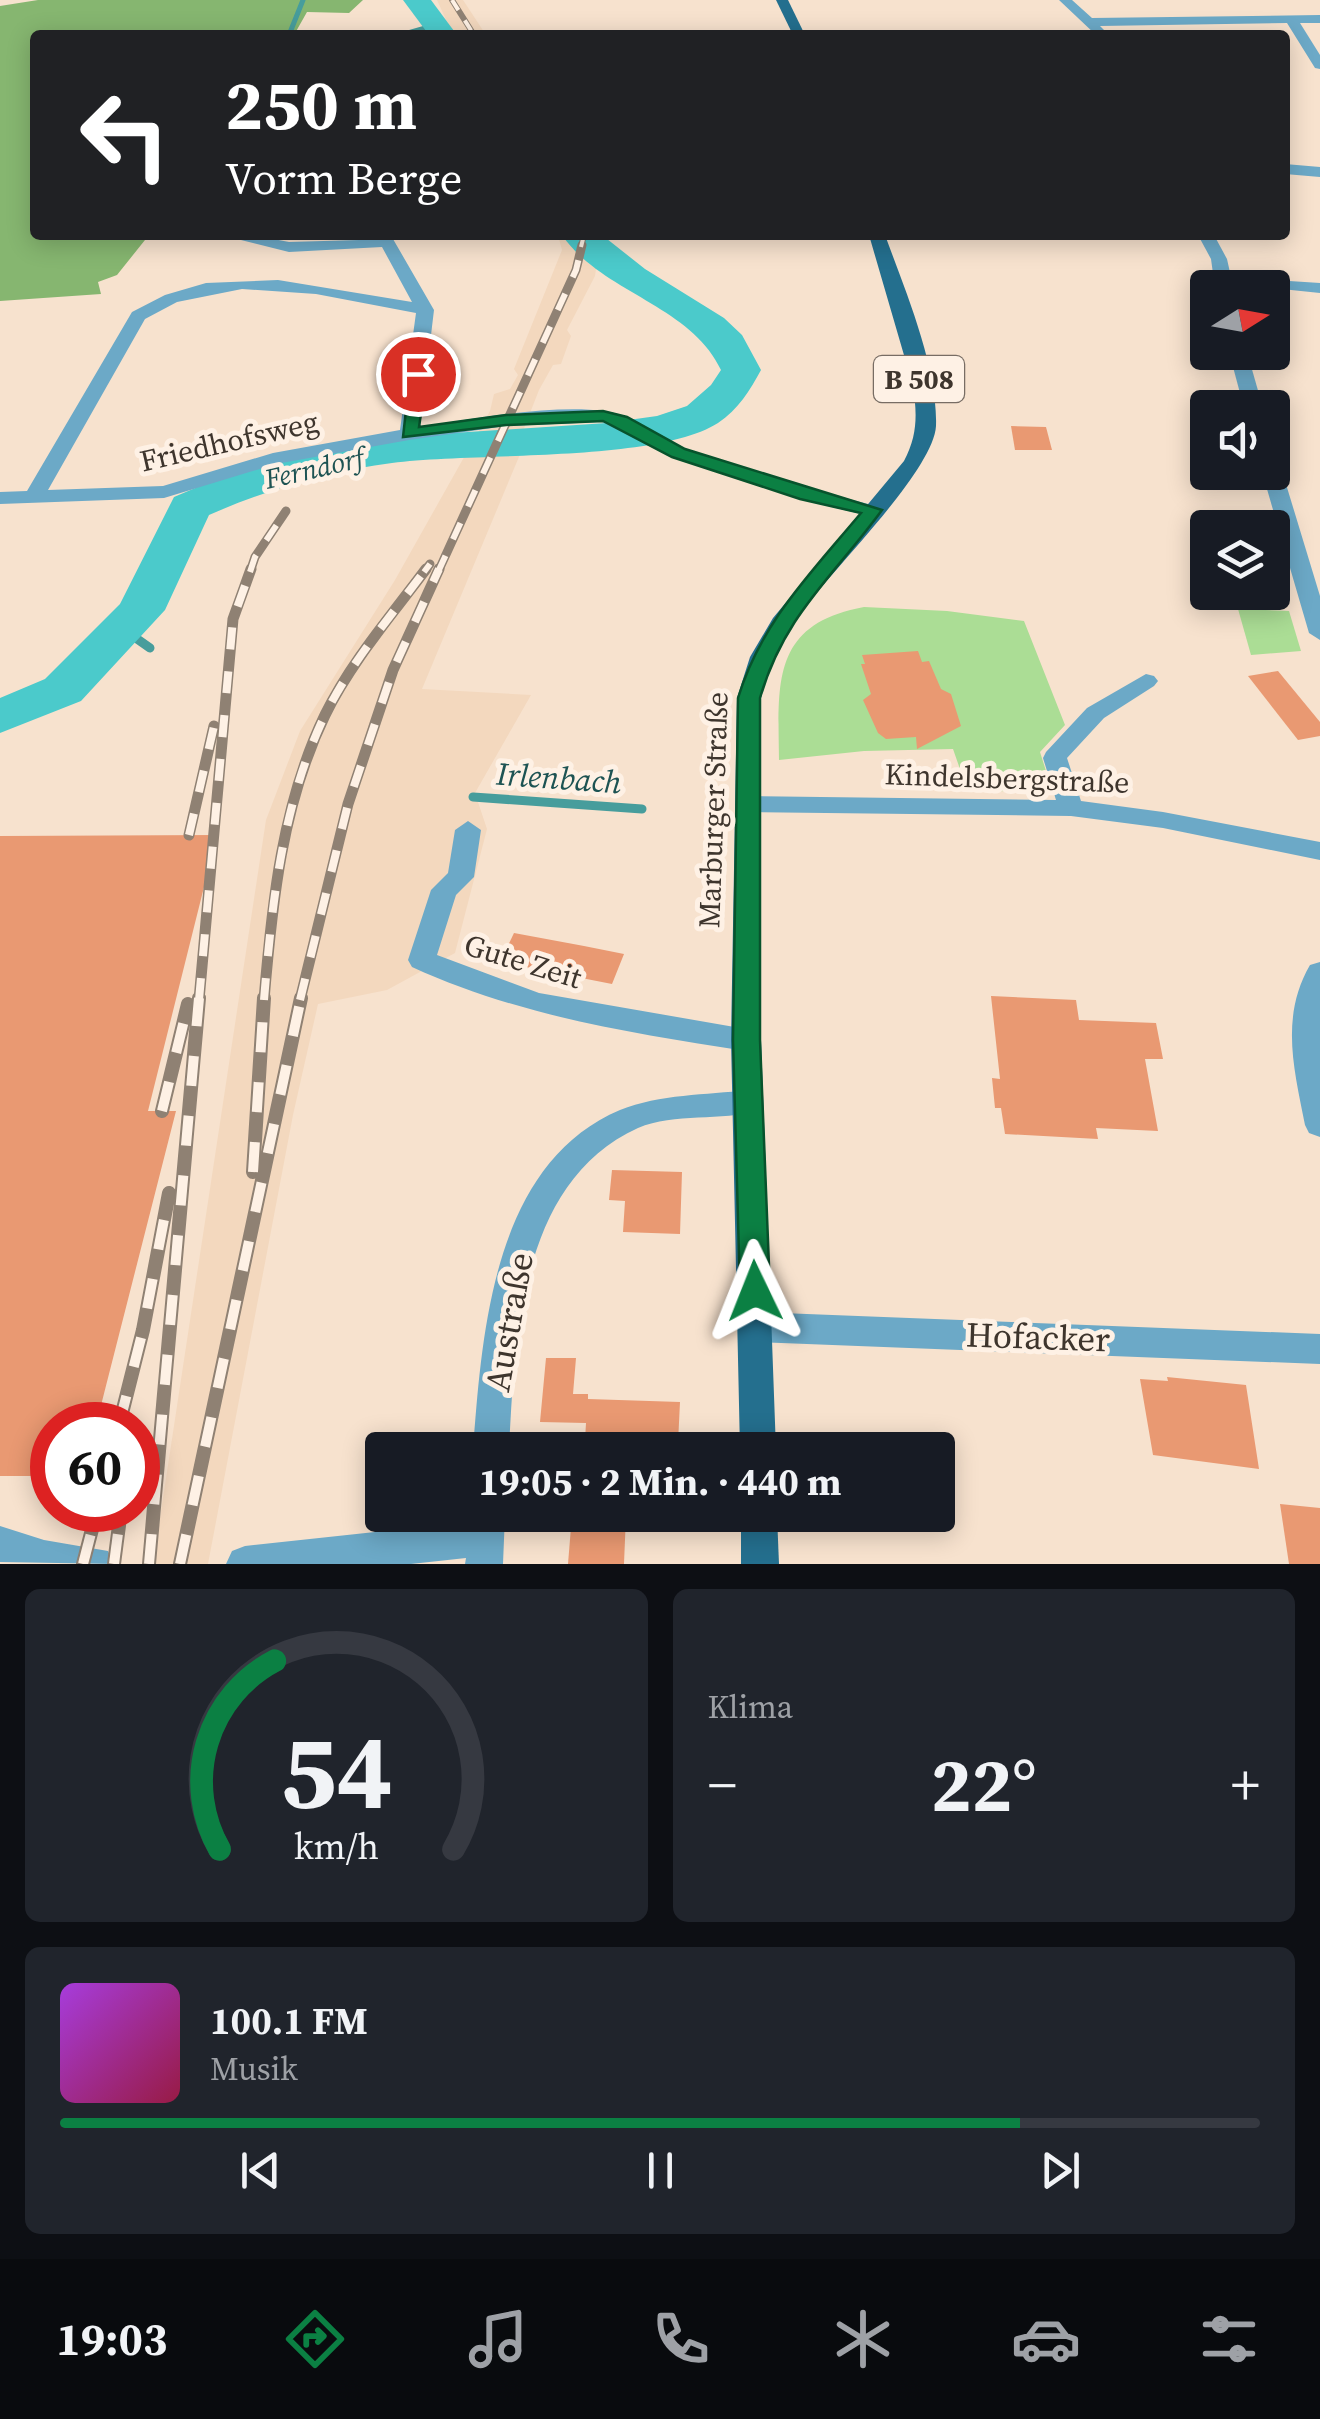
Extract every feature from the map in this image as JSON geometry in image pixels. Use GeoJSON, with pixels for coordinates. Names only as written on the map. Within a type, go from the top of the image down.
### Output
{"type":"FeatureCollection","features":[{"type":"Feature","properties":{"kind":"main road"},"geometry":{"type":"LineString","coordinates":[[782,0],[796,30]]}},
{"type":"Feature","properties":{"kind":"main road","name":"Marburger Straße"},"geometry":{"type":"LineString","coordinates":[[758,1432],[746,1040],[749,698],[761,657],[781,623],[914,463],[922,447],[927,422],[909,339],[879,240]]}},
{"type":"Feature","properties":{"kind":"main road"},"geometry":{"type":"LineString","coordinates":[[759,1532],[760,1564]]}},
{"type":"Feature","properties":{"kind":"street"},"geometry":{"type":"LineString","coordinates":[[1065,0],[1098,30]]}},
{"type":"Feature","properties":{"kind":"street"},"geometry":{"type":"LineString","coordinates":[[1290,18],[1320,65]]}},
{"type":"Feature","properties":{"kind":"street"},"geometry":{"type":"LineString","coordinates":[[1090,22],[1320,19]]}},
{"type":"Feature","properties":{"kind":"street"},"geometry":{"type":"LineString","coordinates":[[1290,169],[1320,172]]}},
{"type":"Feature","properties":{"kind":"street"},"geometry":{"type":"LineString","coordinates":[[238,240],[284,266],[425,310]]}},
{"type":"Feature","properties":{"kind":"street"},"geometry":{"type":"LineString","coordinates":[[34,497],[138,316],[162,299],[233,284],[378,240]]}},
{"type":"Feature","properties":{"kind":"street"},"geometry":{"type":"LineString","coordinates":[[386,240],[425,310],[409,434]]}},
{"type":"Feature","properties":{"kind":"street"},"geometry":{"type":"LineString","coordinates":[[1209,240],[1221,270]]}},
{"type":"Feature","properties":{"kind":"street"},"geometry":{"type":"LineString","coordinates":[[1290,287],[1320,288]]}},
{"type":"Feature","properties":{"kind":"street","name":"Friedhofsweg"},"geometry":{"type":"LineString","coordinates":[[0,498],[164,492],[273,459],[409,434],[506,420],[603,416],[621,421],[678,453],[806,495],[873,510]]}},
{"type":"Feature","properties":{"kind":"street"},"geometry":{"type":"LineString","coordinates":[[1278,490],[1320,632]]}},
{"type":"Feature","properties":{"kind":"street"},"geometry":{"type":"LineString","coordinates":[[1071,808],[1055,758],[1076,727],[1110,701],[1146,681]]}},
{"type":"Feature","properties":{"kind":"street","name":"Kindelsbergstraße"},"geometry":{"type":"LineString","coordinates":[[748,804],[1071,808],[1163,820],[1320,851]]}},
{"type":"Feature","properties":{"kind":"street","name":"Gute Zeit"},"geometry":{"type":"LineString","coordinates":[[468,830],[460,876],[444,890],[422,960],[462,981],[599,1017],[746,1040]]}},
{"type":"Feature","properties":{"kind":"street"},"geometry":{"type":"LineString","coordinates":[[1320,972],[1307,994],[1303,1038],[1320,1124]]}},
{"type":"Feature","properties":{"kind":"street","name":"Austraße"},"geometry":{"type":"LineString","coordinates":[[492,1432],[515,1265],[540,1200],[594,1139],[631,1118],[748,1102]]}},
{"type":"Feature","properties":{"kind":"street","name":"Hofacker"},"geometry":{"type":"LineString","coordinates":[[756,1326],[1320,1349]]}},
{"type":"Feature","properties":{"kind":"street"},"geometry":{"type":"LineString","coordinates":[[245,1564],[485,1539]]}},
{"type":"Feature","properties":{"kind":"street"},"geometry":{"type":"LineString","coordinates":[[0,1544],[44,1558],[96,1564]]}},
{"type":"Feature","properties":{"kind":"shaded area"},"geometry":{"type":"Polygon","coordinates":[[[437,0],[463,0],[483,30],[451,30],[437,0]]]}},
{"type":"Feature","properties":{"kind":"shaded area"},"geometry":{"type":"Polygon","coordinates":[[[559,240],[600,240],[595,276],[567,330],[571,336],[561,364],[553,365],[539,390],[521,436],[521,452],[422,689],[531,695],[475,793],[487,829],[455,953],[387,990],[318,1004],[293,1115],[208,1564],[153,1564],[266,820],[300,731],[395,580],[490,411],[494,394],[510,389],[518,375],[514,369],[562,250],[559,240]]]}},
{"type":"Feature","properties":{"kind":"green space"},"geometry":{"type":"Polygon","coordinates":[[[38,0],[363,0],[349,13],[307,12],[297,30],[30,30],[30,240],[145,240],[117,275],[98,282],[101,294],[0,301],[0,6],[38,0]]]}},
{"type":"Feature","properties":{"kind":"green space"},"geometry":{"type":"Polygon","coordinates":[[[864,607],[947,611],[1024,621],[1065,725],[1040,752],[1052,790],[968,792],[953,749],[864,751],[779,760],[781,681],[796,642],[834,615],[864,607]]]}},
{"type":"Feature","properties":{"kind":"green space"},"geometry":{"type":"Polygon","coordinates":[[[1238,610],[1289,611],[1301,651],[1251,655],[1238,610]]]}},
{"type":"Feature","properties":{"kind":"building"},"geometry":{"type":"Polygon","coordinates":[[[1011,426],[1046,427],[1052,450],[1015,450],[1011,426]]]}},
{"type":"Feature","properties":{"kind":"building"},"geometry":{"type":"Polygon","coordinates":[[[918,651],[922,662],[929,661],[941,689],[951,694],[961,726],[917,749],[916,737],[886,739],[878,733],[863,700],[871,694],[861,664],[865,664],[862,655],[918,651]]]}},
{"type":"Feature","properties":{"kind":"building"},"geometry":{"type":"Polygon","coordinates":[[[1278,671],[1320,722],[1320,736],[1298,740],[1248,676],[1278,671]]]}},
{"type":"Feature","properties":{"kind":"building"},"geometry":{"type":"Polygon","coordinates":[[[217,835],[148,1111],[176,1111],[102,1402],[30,1402],[30,1476],[0,1476],[0,836],[217,835]]]}},
{"type":"Feature","properties":{"kind":"building"},"geometry":{"type":"Polygon","coordinates":[[[514,933],[624,954],[612,984],[500,962],[514,933]]]}},
{"type":"Feature","properties":{"kind":"building"},"geometry":{"type":"Polygon","coordinates":[[[991,996],[1076,1000],[1079,1020],[1156,1023],[1163,1059],[1145,1059],[1158,1131],[1096,1128],[1098,1139],[1005,1134],[1001,1108],[995,1108],[992,1078],[1000,1079],[991,996]]]}},
{"type":"Feature","properties":{"kind":"building"},"geometry":{"type":"Polygon","coordinates":[[[612,1170],[682,1172],[680,1234],[623,1232],[625,1201],[609,1200],[612,1170]]]}},
{"type":"Feature","properties":{"kind":"building"},"geometry":{"type":"Polygon","coordinates":[[[546,1358],[576,1358],[573,1394],[588,1394],[588,1399],[680,1402],[679,1432],[585,1432],[586,1423],[540,1422],[546,1358]]]}},
{"type":"Feature","properties":{"kind":"building"},"geometry":{"type":"Polygon","coordinates":[[[1167,1377],[1246,1385],[1259,1469],[1153,1455],[1140,1379],[1168,1381],[1167,1377]]]}},
{"type":"Feature","properties":{"kind":"building"},"geometry":{"type":"Polygon","coordinates":[[[1280,1504],[1320,1508],[1320,1564],[1289,1564],[1280,1504]]]}},
{"type":"Feature","properties":{"kind":"building"},"geometry":{"type":"Polygon","coordinates":[[[571,1532],[625,1532],[624,1564],[568,1564],[571,1532]]]}},
{"type":"Feature","properties":{"kind":"waterway"},"geometry":{"type":"LineString","coordinates":[[291,30],[303,0]]}},
{"type":"Feature","properties":{"kind":"waterway","name":"Ferndorf"},"geometry":{"type":"LineString","coordinates":[[417,0],[439,30]]}},
{"type":"Feature","properties":{"kind":"waterway"},"geometry":{"type":"LineString","coordinates":[[418,30],[436,25]]}},
{"type":"Feature","properties":{"kind":"waterway","name":"Ferndorf"},"geometry":{"type":"LineString","coordinates":[[0,717],[63,690],[141,610],[190,507],[242,484],[391,450],[607,436],[663,428],[702,415],[727,393],[741,370],[728,343],[710,326],[632,277],[586,240]]}},
{"type":"Feature","properties":{"kind":"waterway","name":"Irlenbach"},"geometry":{"type":"LineString","coordinates":[[123,629],[150,648]]}},
{"type":"Feature","properties":{"kind":"waterway","name":"Irlenbach"},"geometry":{"type":"LineString","coordinates":[[473,797],[642,809]]}},
{"type":"Feature","properties":{"kind":"railway"},"geometry":{"type":"LineString","coordinates":[[452,0],[471,30]]}},
{"type":"Feature","properties":{"kind":"railway"},"geometry":{"type":"LineString","coordinates":[[581,247],[583,240]]}},
{"type":"Feature","properties":{"kind":"railway"},"geometry":{"type":"LineString","coordinates":[[438,572],[576,270],[582,245]]}},
{"type":"Feature","properties":{"kind":"railway"},"geometry":{"type":"LineString","coordinates":[[251,569],[286,511]]}},
{"type":"Feature","properties":{"kind":"railway"},"geometry":{"type":"LineString","coordinates":[[424,572],[430,564]]}},
{"type":"Feature","properties":{"kind":"railway"},"geometry":{"type":"LineString","coordinates":[[199,1000],[233,619],[251,569]]}},
{"type":"Feature","properties":{"kind":"railway"},"geometry":{"type":"LineString","coordinates":[[264,1000],[281,854],[310,749],[347,676],[426,569]]}},
{"type":"Feature","properties":{"kind":"railway"},"geometry":{"type":"LineString","coordinates":[[300,1000],[348,804],[393,670],[439,569]]}},
{"type":"Feature","properties":{"kind":"railway"},"geometry":{"type":"LineString","coordinates":[[189,835],[214,726]]}},
{"type":"Feature","properties":{"kind":"railway"},"geometry":{"type":"LineString","coordinates":[[149,1564],[199,998]]}},
{"type":"Feature","properties":{"kind":"railway"},"geometry":{"type":"LineString","coordinates":[[253,1172],[264,998]]}},
{"type":"Feature","properties":{"kind":"railway"},"geometry":{"type":"LineString","coordinates":[[180,1564],[301,998]]}},
{"type":"Feature","properties":{"kind":"railway"},"geometry":{"type":"LineString","coordinates":[[162,1111],[188,1004]]}},
{"type":"Feature","properties":{"kind":"railway"},"geometry":{"type":"LineString","coordinates":[[125,1402],[169,1193]]}},
{"type":"Feature","properties":{"kind":"railway"},"geometry":{"type":"LineString","coordinates":[[83,1564],[91,1532]]}},
{"type":"Feature","properties":{"kind":"railway"},"geometry":{"type":"LineString","coordinates":[[114,1564],[118,1532]]}},
{"type":"Feature","properties":{"kind":"route"},"geometry":{"type":"LineString","coordinates":[[418,374],[409,434],[506,420],[603,416],[621,421],[678,453],[806,495],[873,510],[781,623],[761,657],[749,698],[746,1040],[755,1291]]}}]}
